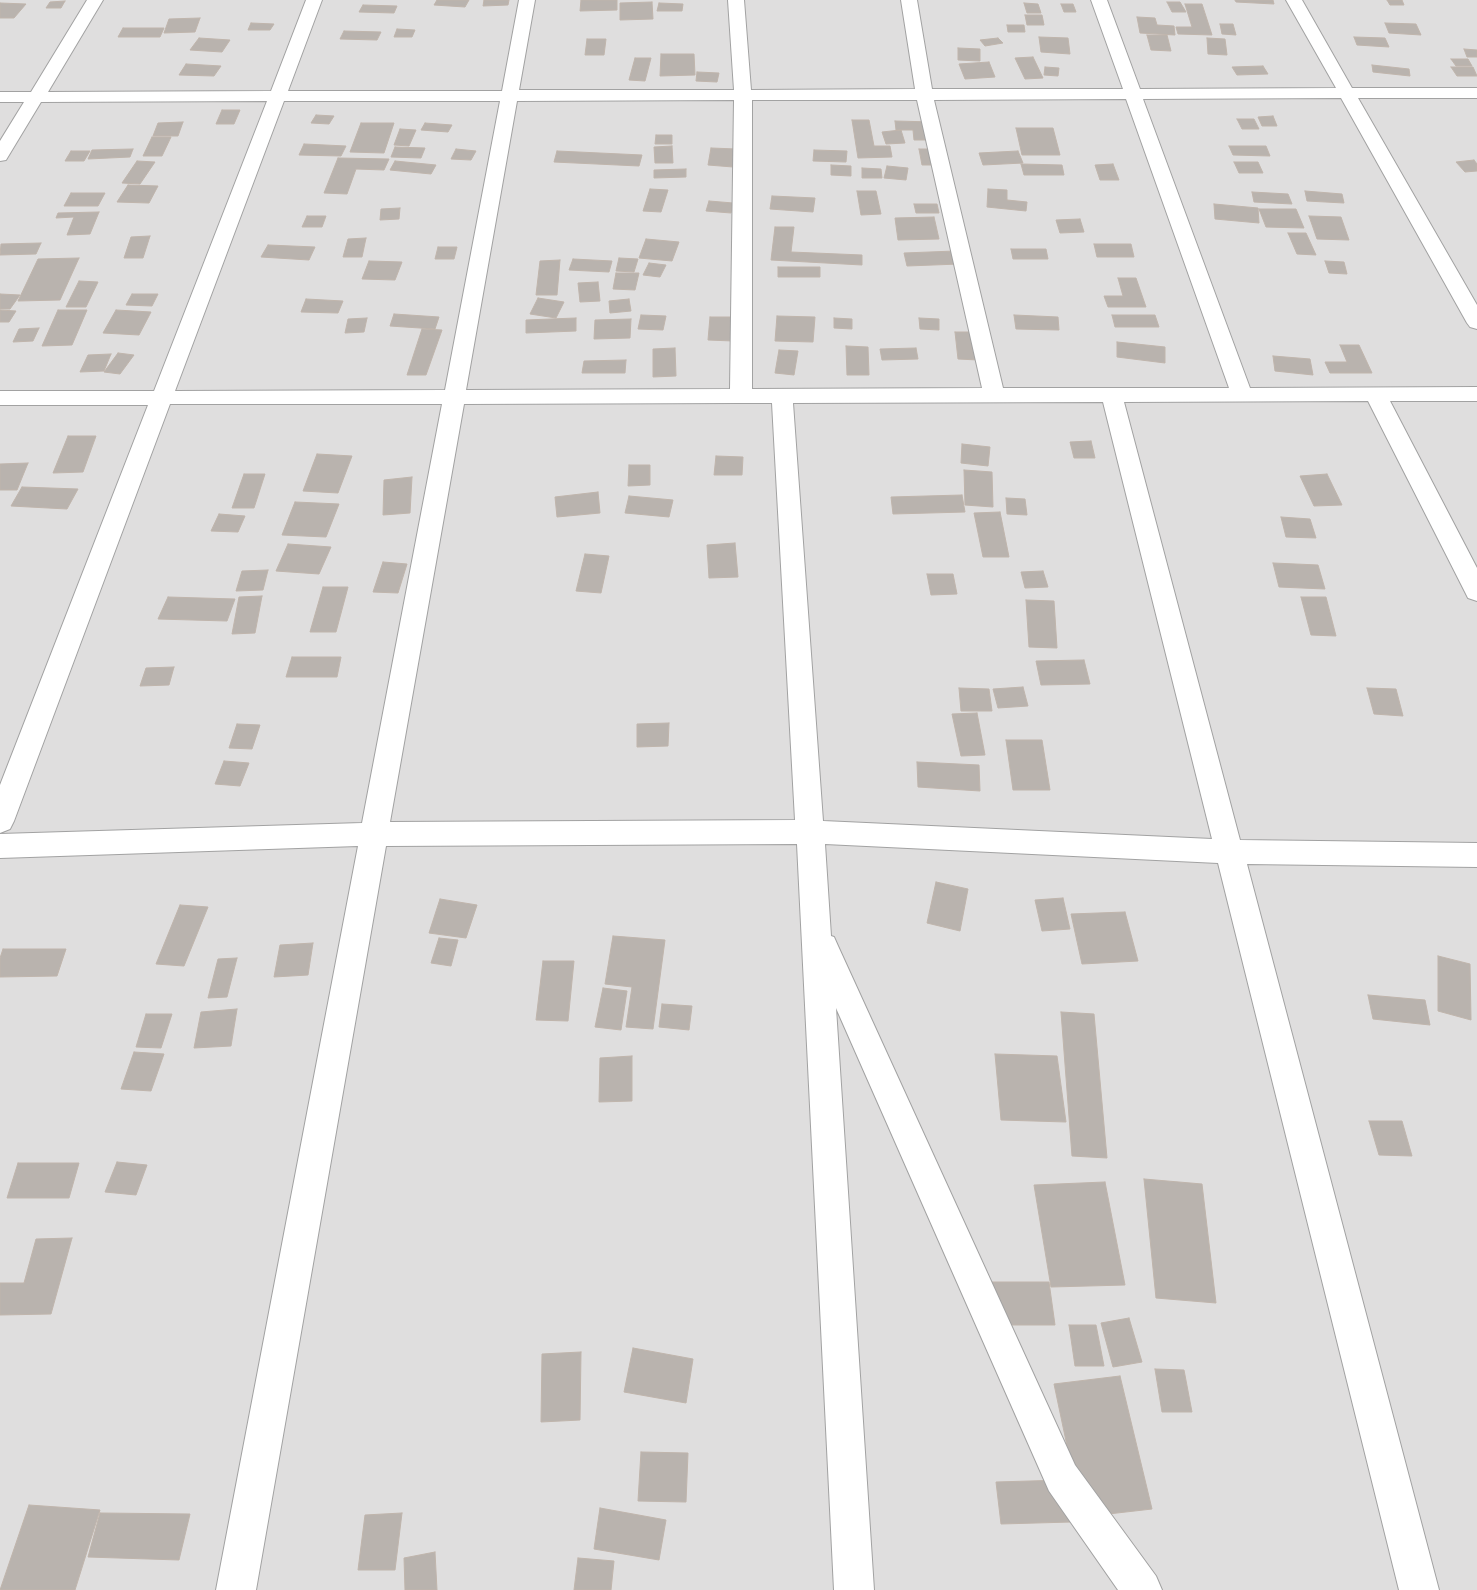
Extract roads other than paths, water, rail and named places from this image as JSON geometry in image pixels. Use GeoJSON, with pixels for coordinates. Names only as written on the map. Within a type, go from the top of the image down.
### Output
{"type":"FeatureCollection","features":[{"type":"Feature","properties":{"kind":"street"},"geometry":{"type":"LineString","coordinates":[[0,156],[95,0]]}},
{"type":"Feature","properties":{"kind":"street"},"geometry":{"type":"LineString","coordinates":[[0,821],[314,0]]}},
{"type":"Feature","properties":{"kind":"street"},"geometry":{"type":"LineString","coordinates":[[236,1590],[527,0]]}},
{"type":"Feature","properties":{"kind":"street"},"geometry":{"type":"LineString","coordinates":[[736,0],[743,95],[740,397]]}},
{"type":"Feature","properties":{"kind":"street"},"geometry":{"type":"LineString","coordinates":[[909,0],[924,94],[994,396]]}},
{"type":"Feature","properties":{"kind":"street"},"geometry":{"type":"LineString","coordinates":[[1099,0],[1242,395]]}},
{"type":"Feature","properties":{"kind":"street"},"geometry":{"type":"LineString","coordinates":[[1294,0],[1477,323]]}},
{"type":"Feature","properties":{"kind":"street"},"geometry":{"type":"LineString","coordinates":[[0,97],[1477,93]]}},
{"type":"Feature","properties":{"kind":"street"},"geometry":{"type":"LineString","coordinates":[[0,398],[1477,394]]}},
{"type":"Feature","properties":{"kind":"street"},"geometry":{"type":"LineString","coordinates":[[1376,395],[1477,592]]}},
{"type":"Feature","properties":{"kind":"street"},"geometry":{"type":"LineString","coordinates":[[782,396],[816,930],[854,1590]]}},
{"type":"Feature","properties":{"kind":"street"},"geometry":{"type":"LineString","coordinates":[[1112,396],[1419,1590]]}},
{"type":"Feature","properties":{"kind":"street"},"geometry":{"type":"LineString","coordinates":[[0,846],[375,834],[810,832],[1230,852],[1477,855]]}},
{"type":"Feature","properties":{"kind":"street"},"geometry":{"type":"LineString","coordinates":[[816,930],[1062,1478],[1142,1590]]}}]}
